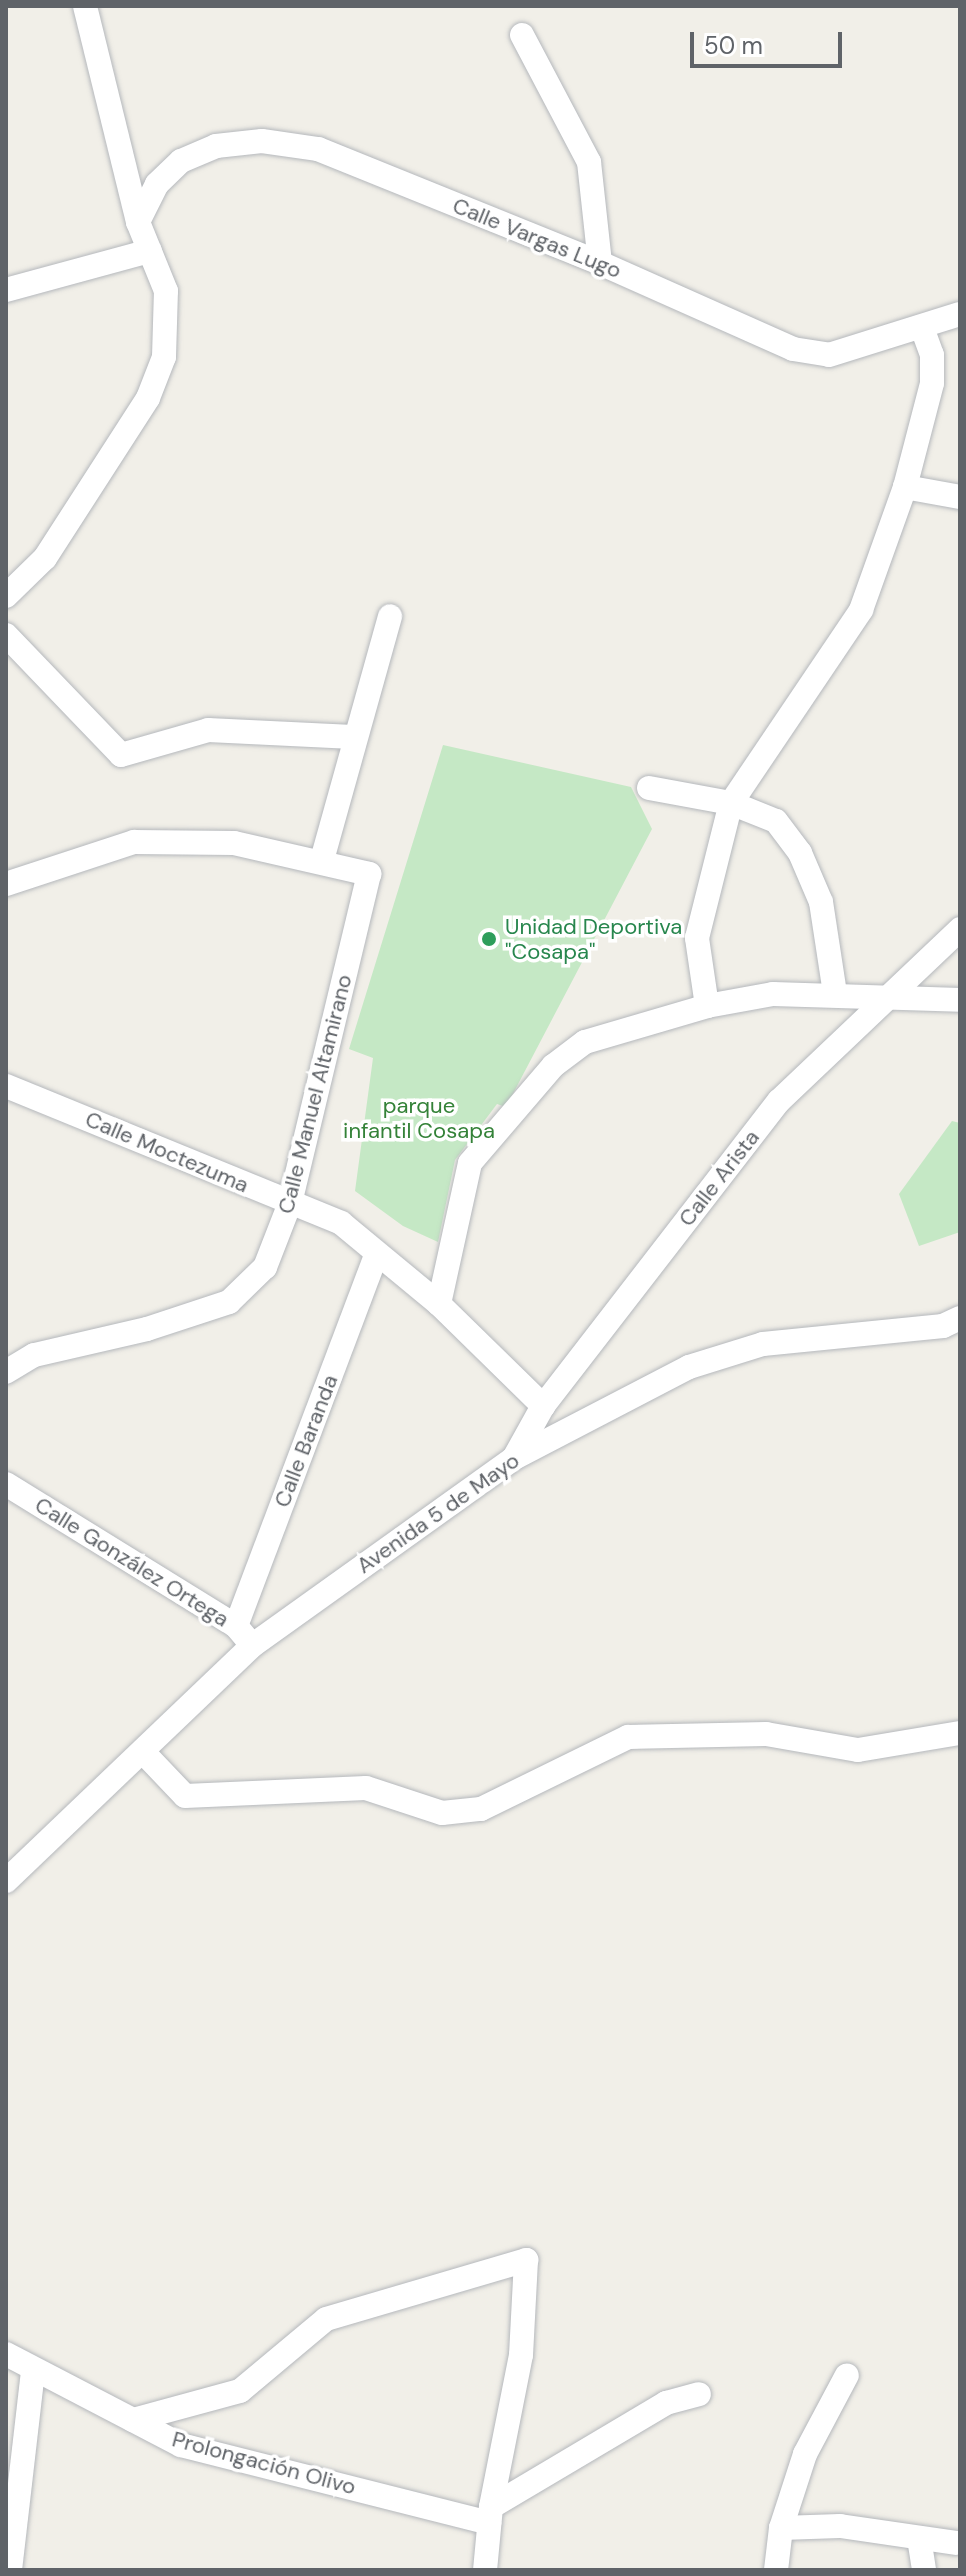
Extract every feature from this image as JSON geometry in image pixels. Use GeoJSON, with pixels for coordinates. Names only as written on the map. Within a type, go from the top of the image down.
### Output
{"type":"FeatureCollection","features":[{"type":"Feature","properties":{"kind":"street"},"geometry":{"type":"LineString","coordinates":[[6,596],[45,558],[148,398],[164,357],[166,291],[138,222],[85,6]]}},
{"type":"Feature","properties":{"kind":"street"},"geometry":{"type":"LineString","coordinates":[[522,35],[589,162],[600,263]]}},
{"type":"Feature","properties":{"kind":"street","name":"Calle Vargas Lugo"},"geometry":{"type":"LineString","coordinates":[[138,222],[157,184],[181,161],[216,146],[262,141],[318,149],[600,263],[793,349],[829,355],[960,314]]}},
{"type":"Feature","properties":{"kind":"street"},"geometry":{"type":"LineString","coordinates":[[6,290],[150,251]]}},
{"type":"Feature","properties":{"kind":"street"},"geometry":{"type":"LineString","coordinates":[[707,1006],[697,938],[731,803],[861,610],[905,487],[932,383],[932,355],[922,327]]}},
{"type":"Feature","properties":{"kind":"street"},"geometry":{"type":"LineString","coordinates":[[905,487],[960,497]]}},
{"type":"Feature","properties":{"kind":"street"},"geometry":{"type":"LineString","coordinates":[[6,884],[134,842],[234,843],[322,860],[353,737],[390,616]]}},
{"type":"Feature","properties":{"kind":"street"},"geometry":{"type":"LineString","coordinates":[[6,635],[121,755],[208,730],[353,737]]}},
{"type":"Feature","properties":{"kind":"street"},"geometry":{"type":"LineString","coordinates":[[649,788],[731,803],[776,821],[800,853],[821,902],[835,993]]}},
{"type":"Feature","properties":{"kind":"street","name":"Calle Manuel Altamirano"},"geometry":{"type":"LineString","coordinates":[[6,1372],[34,1355],[147,1329],[229,1302],[265,1267],[290,1203],[369,874],[322,860]]}},
{"type":"Feature","properties":{"kind":"street","name":"Calle Arista"},"geometry":{"type":"LineString","coordinates":[[514,1458],[543,1406],[779,1101],[889,1000],[960,929]]}},
{"type":"Feature","properties":{"kind":"street"},"geometry":{"type":"LineString","coordinates":[[439,1304],[470,1163],[553,1066],[585,1042],[707,1006],[773,994],[835,993],[889,1000],[960,1000]]}},
{"type":"Feature","properties":{"kind":"street","name":"Calle Moctezuma"},"geometry":{"type":"LineString","coordinates":[[6,1086],[341,1223],[376,1256],[439,1304],[543,1406]]}},
{"type":"Feature","properties":{"kind":"street","name":"Calle Baranda"},"geometry":{"type":"LineString","coordinates":[[236,1626],[376,1256]]}},
{"type":"Feature","properties":{"kind":"street","name":"Avenida 5 de Mayo"},"geometry":{"type":"LineString","coordinates":[[6,1881],[144,1753],[253,1645],[514,1458],[689,1367],[763,1344],[943,1326],[960,1318]]}},
{"type":"Feature","properties":{"kind":"street","name":"Calle González Ortega"},"geometry":{"type":"LineString","coordinates":[[6,1484],[236,1626],[253,1645]]}},
{"type":"Feature","properties":{"kind":"street"},"geometry":{"type":"LineString","coordinates":[[144,1753],[185,1796],[366,1788],[442,1813],[481,1809],[628,1737],[766,1734],[858,1750],[960,1733]]}},
{"type":"Feature","properties":{"kind":"street"},"geometry":{"type":"LineString","coordinates":[[133,2420],[240,2391],[326,2319],[526,2260],[521,2355],[490,2515],[485,2570]]}},
{"type":"Feature","properties":{"kind":"street","name":"Prolongación Olivo"},"geometry":{"type":"LineString","coordinates":[[6,2354],[181,2445],[490,2515]]}},
{"type":"Feature","properties":{"kind":"street"},"geometry":{"type":"LineString","coordinates":[[10,2570],[33,2370]]}},
{"type":"Feature","properties":{"kind":"street"},"geometry":{"type":"LineString","coordinates":[[776,2570],[781,2528],[805,2454],[847,2375]]}},
{"type":"Feature","properties":{"kind":"street"},"geometry":{"type":"LineString","coordinates":[[490,2515],[666,2403],[699,2394]]}},
{"type":"Feature","properties":{"kind":"street"},"geometry":{"type":"LineString","coordinates":[[781,2528],[840,2526],[956,2543]]}},
{"type":"Feature","properties":{"kind":"street"},"geometry":{"type":"LineString","coordinates":[[919,2538],[924,2570]]}},
{"type":"Feature","properties":{"kind":"green space","name":"Unidad Deportiva \"Cosapa\""},"geometry":{"type":"Polygon","coordinates":[[[443,745],[631,787],[652,829],[506,1107],[497,1104],[455,1160],[438,1242],[403,1226],[355,1191],[373,1058],[349,1049],[443,745]]]}},
{"type":"Feature","properties":{"kind":"green space"},"geometry":{"type":"Polygon","coordinates":[[[952,1121],[960,1123],[960,1232],[919,1246],[899,1194],[952,1121]]]}},
{"type":"Feature","properties":{"kind":"place","name":"Unidad Deportiva \"Cosapa\""},"geometry":{"type":"Point","coordinates":[489,939]}},
{"type":"Feature","properties":{"kind":"park label","name":"parque infantil Cosapa"},"geometry":{"type":"Point","coordinates":[419,1118]}}]}
